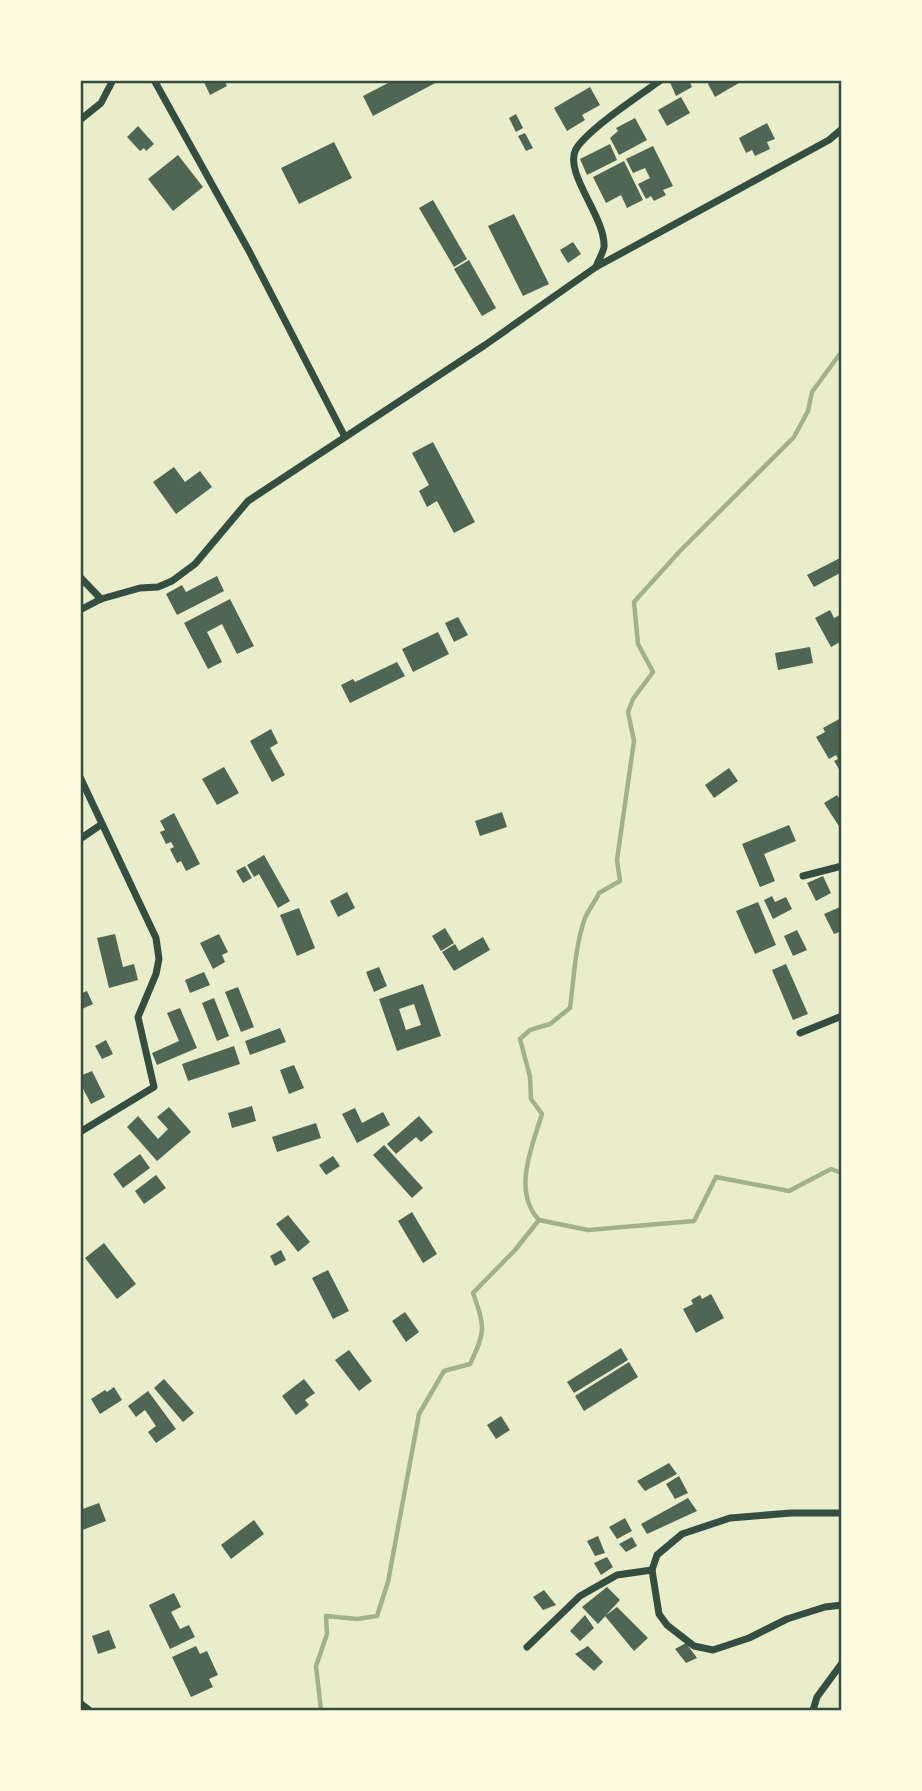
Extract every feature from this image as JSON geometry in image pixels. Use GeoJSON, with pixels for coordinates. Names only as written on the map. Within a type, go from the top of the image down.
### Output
{"type":"FeatureCollection","features":[{"type":"Feature","properties":{"kind":"street"},"geometry":{"type":"LineString","coordinates":[[80,120],[101,103],[113,80]]}},
{"type":"Feature","properties":{"kind":"street"},"geometry":{"type":"LineString","coordinates":[[154,80],[249,251],[345,437]]}},
{"type":"Feature","properties":{"kind":"street"},"geometry":{"type":"LineString","coordinates":[[596,267],[604,248],[598,219],[573,166],[576,150],[593,132],[661,80]]}},
{"type":"Feature","properties":{"kind":"street"},"geometry":{"type":"LineString","coordinates":[[80,610],[100,599],[140,588],[158,587],[172,581],[195,564],[248,501],[485,345],[596,267],[829,140],[842,129]]}},
{"type":"Feature","properties":{"kind":"street"},"geometry":{"type":"LineString","coordinates":[[80,578],[100,599]]}},
{"type":"Feature","properties":{"kind":"street"},"geometry":{"type":"LineString","coordinates":[[80,777],[156,938],[159,959],[156,974],[138,1017],[154,1087],[80,1132]]}},
{"type":"Feature","properties":{"kind":"street"},"geometry":{"type":"LineString","coordinates":[[80,839],[102,824]]}},
{"type":"Feature","properties":{"kind":"street"},"geometry":{"type":"LineString","coordinates":[[803,876],[842,866]]}},
{"type":"Feature","properties":{"kind":"street"},"geometry":{"type":"LineString","coordinates":[[800,1033],[842,1016]]}},
{"type":"Feature","properties":{"kind":"street"},"geometry":{"type":"LineString","coordinates":[[842,1513],[790,1513],[730,1518],[682,1534],[657,1555],[652,1570],[659,1614],[667,1625],[694,1646],[713,1650],[749,1638],[787,1619],[825,1606],[842,1605]]}},
{"type":"Feature","properties":{"kind":"street"},"geometry":{"type":"LineString","coordinates":[[527,1647],[580,1596],[617,1575],[652,1570]]}},
{"type":"Feature","properties":{"kind":"street"},"geometry":{"type":"LineString","coordinates":[[813,1710],[817,1698],[842,1663]]}},
{"type":"Feature","properties":{"kind":"street"},"geometry":{"type":"LineString","coordinates":[[80,1703],[89,1710]]}},
{"type":"Feature","properties":{"kind":"building"},"geometry":{"type":"Polygon","coordinates":[[[203,80],[224,80],[227,86],[210,95],[203,80]]]}},
{"type":"Feature","properties":{"kind":"building"},"geometry":{"type":"Polygon","coordinates":[[[394,80],[441,80],[373,116],[363,96],[394,80]]]}},
{"type":"Feature","properties":{"kind":"building"},"geometry":{"type":"Polygon","coordinates":[[[669,80],[689,80],[692,87],[676,96],[669,80]]]}},
{"type":"Feature","properties":{"kind":"building"},"geometry":{"type":"Polygon","coordinates":[[[713,80],[744,80],[715,97],[708,84],[713,80]]]}},
{"type":"Feature","properties":{"kind":"building"},"geometry":{"type":"Polygon","coordinates":[[[590,87],[600,105],[582,115],[585,120],[567,131],[554,108],[590,87]]]}},
{"type":"Feature","properties":{"kind":"building"},"geometry":{"type":"Polygon","coordinates":[[[681,97],[690,113],[667,126],[658,110],[681,97]]]}},
{"type":"Feature","properties":{"kind":"building"},"geometry":{"type":"Polygon","coordinates":[[[516,114],[523,128],[516,132],[509,118],[516,114]]]}},
{"type":"Feature","properties":{"kind":"building"},"geometry":{"type":"Polygon","coordinates":[[[635,118],[647,140],[619,155],[610,138],[618,131],[616,128],[635,118]]]}},
{"type":"Feature","properties":{"kind":"building"},"geometry":{"type":"Polygon","coordinates":[[[767,123],[775,139],[767,142],[770,149],[755,156],[752,150],[746,153],[739,138],[767,123]]]}},
{"type":"Feature","properties":{"kind":"building"},"geometry":{"type":"Polygon","coordinates":[[[138,126],[154,144],[146,151],[144,148],[140,151],[127,137],[138,126]]]}},
{"type":"Feature","properties":{"kind":"building"},"geometry":{"type":"Polygon","coordinates":[[[525,133],[533,148],[526,151],[518,136],[525,133]]]}},
{"type":"Feature","properties":{"kind":"building"},"geometry":{"type":"Polygon","coordinates":[[[334,142],[352,178],[299,204],[281,168],[334,142]]]}},
{"type":"Feature","properties":{"kind":"building"},"geometry":{"type":"Polygon","coordinates":[[[610,144],[617,160],[587,175],[580,159],[610,144]]]}},
{"type":"Feature","properties":{"kind":"building"},"geometry":{"type":"Polygon","coordinates":[[[653,146],[673,186],[663,190],[666,195],[654,201],[651,196],[646,199],[638,184],[650,178],[645,168],[633,173],[626,159],[653,146]]]}},
{"type":"Feature","properties":{"kind":"building"},"geometry":{"type":"Polygon","coordinates":[[[178,155],[203,187],[173,211],[148,179],[178,155]]]}},
{"type":"Feature","properties":{"kind":"building"},"geometry":{"type":"Polygon","coordinates":[[[624,161],[643,200],[627,208],[621,195],[606,203],[593,177],[624,161]]]}},
{"type":"Feature","properties":{"kind":"building"},"geometry":{"type":"Polygon","coordinates":[[[433,200],[467,259],[454,267],[419,208],[433,200]]]}},
{"type":"Feature","properties":{"kind":"building"},"geometry":{"type":"Polygon","coordinates":[[[514,214],[549,284],[523,296],[488,226],[514,214]]]}},
{"type":"Feature","properties":{"kind":"building"},"geometry":{"type":"Polygon","coordinates":[[[573,242],[581,254],[568,263],[560,250],[573,242]]]}},
{"type":"Feature","properties":{"kind":"building"},"geometry":{"type":"Polygon","coordinates":[[[469,260],[496,308],[482,316],[454,269],[469,260]]]}},
{"type":"Feature","properties":{"kind":"building"},"geometry":{"type":"Polygon","coordinates":[[[433,442],[475,522],[454,533],[437,501],[427,507],[419,491],[429,485],[412,453],[433,442]]]}},
{"type":"Feature","properties":{"kind":"building"},"geometry":{"type":"Polygon","coordinates":[[[174,467],[185,482],[200,471],[212,487],[176,514],[153,482],[174,467]]]}},
{"type":"Feature","properties":{"kind":"building"},"geometry":{"type":"Polygon","coordinates":[[[840,558],[842,572],[814,587],[807,575],[840,558]]]}},
{"type":"Feature","properties":{"kind":"building"},"geometry":{"type":"Polygon","coordinates":[[[217,576],[224,591],[177,615],[166,594],[182,585],[186,592],[217,576]]]}},
{"type":"Feature","properties":{"kind":"building"},"geometry":{"type":"Polygon","coordinates":[[[230,599],[254,646],[237,654],[222,624],[207,632],[222,662],[208,669],[184,623],[230,599]]]}},
{"type":"Feature","properties":{"kind":"building"},"geometry":{"type":"Polygon","coordinates":[[[830,610],[834,618],[842,614],[842,641],[831,647],[815,618],[830,610]]]}},
{"type":"Feature","properties":{"kind":"building"},"geometry":{"type":"Polygon","coordinates":[[[458,617],[468,635],[454,642],[445,623],[458,617]]]}},
{"type":"Feature","properties":{"kind":"building"},"geometry":{"type":"Polygon","coordinates":[[[438,632],[449,654],[413,672],[402,649],[438,632]]]}},
{"type":"Feature","properties":{"kind":"building"},"geometry":{"type":"Polygon","coordinates":[[[810,647],[813,663],[778,670],[775,653],[810,647]]]}},
{"type":"Feature","properties":{"kind":"building"},"geometry":{"type":"Polygon","coordinates":[[[397,662],[405,676],[350,703],[341,685],[353,679],[355,682],[397,662]]]}},
{"type":"Feature","properties":{"kind":"building"},"geometry":{"type":"Polygon","coordinates":[[[841,718],[842,774],[834,761],[838,759],[836,755],[829,759],[816,737],[825,732],[823,728],[841,718]]]}},
{"type":"Feature","properties":{"kind":"building"},"geometry":{"type":"Polygon","coordinates":[[[271,729],[278,743],[270,748],[285,775],[272,782],[250,741],[271,729]]]}},
{"type":"Feature","properties":{"kind":"building"},"geometry":{"type":"Polygon","coordinates":[[[224,767],[239,793],[217,805],[202,779],[224,767]]]}},
{"type":"Feature","properties":{"kind":"building"},"geometry":{"type":"Polygon","coordinates":[[[729,768],[738,781],[714,798],[705,785],[729,768]]]}},
{"type":"Feature","properties":{"kind":"building"},"geometry":{"type":"Polygon","coordinates":[[[837,795],[842,802],[842,831],[824,803],[837,795]]]}},
{"type":"Feature","properties":{"kind":"building"},"geometry":{"type":"Polygon","coordinates":[[[502,812],[507,827],[480,836],[475,821],[502,812]]]}},
{"type":"Feature","properties":{"kind":"building"},"geometry":{"type":"Polygon","coordinates":[[[174,813],[200,864],[186,871],[181,861],[177,863],[170,849],[174,847],[171,842],[166,844],[160,832],[165,830],[160,821],[174,813]]]}},
{"type":"Feature","properties":{"kind":"building"},"geometry":{"type":"Polygon","coordinates":[[[789,825],[796,841],[764,854],[775,881],[760,887],[742,844],[789,825]]]}},
{"type":"Feature","properties":{"kind":"building"},"geometry":{"type":"Polygon","coordinates":[[[264,855],[290,901],[278,908],[259,874],[254,877],[247,865],[264,855]]]}},
{"type":"Feature","properties":{"kind":"building"},"geometry":{"type":"Polygon","coordinates":[[[245,866],[252,878],[243,883],[236,871],[245,866]]]}},
{"type":"Feature","properties":{"kind":"building"},"geometry":{"type":"Polygon","coordinates":[[[823,876],[831,893],[816,901],[807,883],[823,876]]]}},
{"type":"Feature","properties":{"kind":"building"},"geometry":{"type":"Polygon","coordinates":[[[347,892],[355,908],[338,917],[330,901],[347,892]]]}},
{"type":"Feature","properties":{"kind":"building"},"geometry":{"type":"Polygon","coordinates":[[[772,896],[775,902],[786,897],[792,909],[773,919],[764,900],[772,896]]]}},
{"type":"Feature","properties":{"kind":"building"},"geometry":{"type":"Polygon","coordinates":[[[758,902],[776,945],[755,954],[736,911],[758,902]]]}},
{"type":"Feature","properties":{"kind":"building"},"geometry":{"type":"Polygon","coordinates":[[[840,907],[842,931],[834,934],[824,914],[840,907]]]}},
{"type":"Feature","properties":{"kind":"building"},"geometry":{"type":"Polygon","coordinates":[[[299,908],[315,948],[297,956],[280,915],[299,908]]]}},
{"type":"Feature","properties":{"kind":"building"},"geometry":{"type":"Polygon","coordinates":[[[445,928],[454,943],[441,951],[432,936],[445,928]]]}},
{"type":"Feature","properties":{"kind":"building"},"geometry":{"type":"Polygon","coordinates":[[[797,930],[807,950],[793,956],[784,936],[797,930]]]}},
{"type":"Feature","properties":{"kind":"building"},"geometry":{"type":"Polygon","coordinates":[[[115,934],[123,967],[134,964],[138,980],[109,988],[97,938],[115,934]]]}},
{"type":"Feature","properties":{"kind":"building"},"geometry":{"type":"Polygon","coordinates":[[[219,934],[228,952],[222,955],[225,962],[213,969],[200,943],[219,934]]]}},
{"type":"Feature","properties":{"kind":"building"},"geometry":{"type":"Polygon","coordinates":[[[483,937],[490,950],[454,971],[442,952],[455,944],[459,951],[483,937]]]}},
{"type":"Feature","properties":{"kind":"building"},"geometry":{"type":"Polygon","coordinates":[[[786,964],[808,1014],[793,1020],[772,970],[786,964]]]}},
{"type":"Feature","properties":{"kind":"building"},"geometry":{"type":"Polygon","coordinates":[[[379,967],[387,986],[374,992],[366,972],[379,967]]]}},
{"type":"Feature","properties":{"kind":"building"},"geometry":{"type":"Polygon","coordinates":[[[204,972],[210,985],[190,993],[185,980],[204,972]]]}},
{"type":"Feature","properties":{"kind":"building"},"geometry":{"type":"Polygon","coordinates":[[[423,984],[441,1036],[397,1051],[379,999],[423,984]],[[414,1004],[399,1009],[406,1030],[421,1025],[414,1004]]]}},
{"type":"Feature","properties":{"kind":"building"},"geometry":{"type":"Polygon","coordinates":[[[238,987],[254,1027],[241,1032],[225,992],[238,987]]]}},
{"type":"Feature","properties":{"kind":"building"},"geometry":{"type":"Polygon","coordinates":[[[87,991],[93,1004],[80,1010],[80,994],[87,991]]]}},
{"type":"Feature","properties":{"kind":"building"},"geometry":{"type":"Polygon","coordinates":[[[214,998],[229,1036],[217,1041],[202,1003],[214,998]]]}},
{"type":"Feature","properties":{"kind":"building"},"geometry":{"type":"Polygon","coordinates":[[[180,1008],[197,1048],[157,1065],[152,1053],[179,1041],[167,1013],[180,1008]]]}},
{"type":"Feature","properties":{"kind":"building"},"geometry":{"type":"Polygon","coordinates":[[[280,1028],[286,1042],[250,1055],[245,1041],[280,1028]]]}},
{"type":"Feature","properties":{"kind":"building"},"geometry":{"type":"Polygon","coordinates":[[[106,1040],[113,1054],[102,1059],[95,1046],[106,1040]]]}},
{"type":"Feature","properties":{"kind":"building"},"geometry":{"type":"Polygon","coordinates":[[[234,1046],[240,1064],[188,1081],[182,1064],[234,1046]]]}},
{"type":"Feature","properties":{"kind":"building"},"geometry":{"type":"Polygon","coordinates":[[[294,1065],[304,1088],[289,1094],[280,1070],[294,1065]]]}},
{"type":"Feature","properties":{"kind":"building"},"geometry":{"type":"Polygon","coordinates":[[[92,1071],[105,1097],[91,1104],[80,1083],[80,1076],[92,1071]]]}},
{"type":"Feature","properties":{"kind":"building"},"geometry":{"type":"Polygon","coordinates":[[[252,1106],[256,1121],[232,1128],[228,1113],[252,1106]]]}},
{"type":"Feature","properties":{"kind":"building"},"geometry":{"type":"Polygon","coordinates":[[[169,1107],[191,1132],[157,1161],[127,1127],[138,1116],[158,1139],[168,1129],[157,1117],[169,1107]]]}},
{"type":"Feature","properties":{"kind":"building"},"geometry":{"type":"Polygon","coordinates":[[[355,1108],[362,1123],[383,1112],[390,1125],[357,1143],[342,1114],[355,1108]]]}},
{"type":"Feature","properties":{"kind":"building"},"geometry":{"type":"Polygon","coordinates":[[[419,1116],[433,1132],[421,1142],[416,1137],[396,1154],[387,1144],[419,1116]]]}},
{"type":"Feature","properties":{"kind":"building"},"geometry":{"type":"Polygon","coordinates":[[[316,1123],[321,1138],[277,1152],[272,1137],[316,1123]]]}},
{"type":"Feature","properties":{"kind":"building"},"geometry":{"type":"Polygon","coordinates":[[[384,1145],[423,1188],[412,1198],[373,1155],[384,1145]]]}},
{"type":"Feature","properties":{"kind":"building"},"geometry":{"type":"Polygon","coordinates":[[[140,1154],[150,1168],[123,1188],[113,1174],[140,1154]]]}},
{"type":"Feature","properties":{"kind":"building"},"geometry":{"type":"Polygon","coordinates":[[[333,1156],[340,1166],[326,1175],[319,1165],[333,1156]]]}},
{"type":"Feature","properties":{"kind":"building"},"geometry":{"type":"Polygon","coordinates":[[[156,1175],[166,1188],[144,1204],[135,1191],[156,1175]]]}},
{"type":"Feature","properties":{"kind":"building"},"geometry":{"type":"Polygon","coordinates":[[[412,1212],[437,1254],[423,1263],[398,1221],[412,1212]]]}},
{"type":"Feature","properties":{"kind":"building"},"geometry":{"type":"Polygon","coordinates":[[[288,1215],[310,1242],[298,1252],[276,1224],[288,1215]]]}},
{"type":"Feature","properties":{"kind":"building"},"geometry":{"type":"Polygon","coordinates":[[[104,1243],[136,1284],[117,1299],[85,1258],[104,1243]]]}},
{"type":"Feature","properties":{"kind":"building"},"geometry":{"type":"Polygon","coordinates":[[[281,1250],[286,1260],[275,1266],[270,1256],[281,1250]]]}},
{"type":"Feature","properties":{"kind":"building"},"geometry":{"type":"Polygon","coordinates":[[[328,1270],[349,1311],[333,1319],[312,1278],[328,1270]]]}},
{"type":"Feature","properties":{"kind":"building"},"geometry":{"type":"Polygon","coordinates":[[[711,1294],[724,1318],[696,1333],[683,1309],[693,1304],[691,1300],[700,1295],[702,1299],[711,1294]]]}},
{"type":"Feature","properties":{"kind":"building"},"geometry":{"type":"Polygon","coordinates":[[[405,1312],[419,1332],[406,1342],[392,1321],[405,1312]]]}},
{"type":"Feature","properties":{"kind":"building"},"geometry":{"type":"Polygon","coordinates":[[[621,1348],[628,1360],[574,1393],[567,1382],[621,1348]]]}},
{"type":"Feature","properties":{"kind":"building"},"geometry":{"type":"Polygon","coordinates":[[[349,1350],[372,1381],[359,1391],[335,1360],[349,1350]]]}},
{"type":"Feature","properties":{"kind":"building"},"geometry":{"type":"Polygon","coordinates":[[[629,1362],[638,1377],[584,1411],[575,1396],[629,1362]]]}},
{"type":"Feature","properties":{"kind":"building"},"geometry":{"type":"Polygon","coordinates":[[[164,1379],[194,1413],[183,1422],[154,1388],[164,1379]]]}},
{"type":"Feature","properties":{"kind":"building"},"geometry":{"type":"Polygon","coordinates":[[[304,1379],[315,1393],[305,1400],[309,1405],[296,1415],[282,1396],[304,1379]]]}},
{"type":"Feature","properties":{"kind":"building"},"geometry":{"type":"Polygon","coordinates":[[[114,1387],[122,1400],[100,1414],[91,1399],[114,1387]]]}},
{"type":"Feature","properties":{"kind":"building"},"geometry":{"type":"Polygon","coordinates":[[[148,1391],[176,1429],[156,1443],[148,1432],[156,1426],[145,1410],[136,1417],[128,1406],[148,1391]]]}},
{"type":"Feature","properties":{"kind":"building"},"geometry":{"type":"Polygon","coordinates":[[[501,1416],[510,1430],[496,1439],[487,1425],[501,1416]]]}},
{"type":"Feature","properties":{"kind":"building"},"geometry":{"type":"Polygon","coordinates":[[[669,1463],[677,1474],[645,1491],[637,1481],[669,1463]]]}},
{"type":"Feature","properties":{"kind":"building"},"geometry":{"type":"Polygon","coordinates":[[[679,1476],[688,1493],[675,1499],[666,1484],[679,1476]]]}},
{"type":"Feature","properties":{"kind":"building"},"geometry":{"type":"Polygon","coordinates":[[[688,1498],[697,1511],[647,1534],[641,1524],[688,1498]]]}},
{"type":"Feature","properties":{"kind":"building"},"geometry":{"type":"Polygon","coordinates":[[[99,1503],[106,1521],[80,1531],[80,1510],[99,1503]]]}},
{"type":"Feature","properties":{"kind":"building"},"geometry":{"type":"Polygon","coordinates":[[[625,1518],[632,1531],[617,1539],[609,1527],[625,1518]]]}},
{"type":"Feature","properties":{"kind":"building"},"geometry":{"type":"Polygon","coordinates":[[[254,1520],[264,1534],[231,1559],[221,1545],[254,1520]]]}},
{"type":"Feature","properties":{"kind":"building"},"geometry":{"type":"Polygon","coordinates":[[[598,1536],[605,1553],[595,1556],[587,1541],[598,1536]]]}},
{"type":"Feature","properties":{"kind":"building"},"geometry":{"type":"Polygon","coordinates":[[[632,1537],[637,1546],[626,1552],[619,1544],[632,1537]]]}},
{"type":"Feature","properties":{"kind":"building"},"geometry":{"type":"Polygon","coordinates":[[[607,1557],[613,1567],[601,1575],[594,1563],[607,1557]]]}},
{"type":"Feature","properties":{"kind":"building"},"geometry":{"type":"Polygon","coordinates":[[[607,1587],[620,1600],[598,1624],[582,1607],[607,1587]]]}},
{"type":"Feature","properties":{"kind":"building"},"geometry":{"type":"Polygon","coordinates":[[[544,1590],[556,1605],[543,1610],[533,1597],[544,1590]]]}},
{"type":"Feature","properties":{"kind":"building"},"geometry":{"type":"Polygon","coordinates":[[[174,1593],[181,1607],[171,1612],[180,1629],[189,1625],[195,1637],[170,1649],[149,1605],[174,1593]]]}},
{"type":"Feature","properties":{"kind":"building"},"geometry":{"type":"Polygon","coordinates":[[[617,1607],[648,1638],[634,1651],[605,1616],[617,1607]]]}},
{"type":"Feature","properties":{"kind":"building"},"geometry":{"type":"Polygon","coordinates":[[[585,1615],[594,1628],[580,1641],[570,1631],[585,1615]]]}},
{"type":"Feature","properties":{"kind":"building"},"geometry":{"type":"Polygon","coordinates":[[[109,1630],[116,1648],[98,1654],[92,1636],[109,1630]]]}},
{"type":"Feature","properties":{"kind":"building"},"geometry":{"type":"Polygon","coordinates":[[[686,1643],[697,1658],[686,1663],[675,1649],[686,1643]]]}},
{"type":"Feature","properties":{"kind":"building"},"geometry":{"type":"Polygon","coordinates":[[[196,1646],[200,1654],[207,1651],[218,1675],[209,1679],[213,1687],[191,1697],[172,1657],[196,1646]]]}},
{"type":"Feature","properties":{"kind":"building"},"geometry":{"type":"Polygon","coordinates":[[[588,1646],[603,1662],[594,1671],[575,1654],[588,1646]]]}},
{"type":"Feature","properties":{"kind":"waterway"},"geometry":{"type":"LineString","coordinates":[[539,1220],[531,1208],[525,1182],[542,1114],[531,1099],[530,1077],[520,1039],[530,1030],[550,1024],[570,1008],[577,951],[585,918],[599,893],[620,881],[617,860],[634,741],[628,712],[633,699],[653,672],[638,644],[634,602],[680,551],[794,437],[808,411],[812,392],[842,351]]}},
{"type":"Feature","properties":{"kind":"waterway"},"geometry":{"type":"LineString","coordinates":[[321,1710],[316,1666],[327,1634],[326,1616],[357,1619],[377,1616],[388,1582],[419,1414],[444,1371],[470,1364],[475,1353],[481,1336],[482,1322],[473,1293],[515,1250],[539,1220],[588,1230],[694,1221],[716,1177],[789,1191],[831,1169],[842,1173]]}}]}
